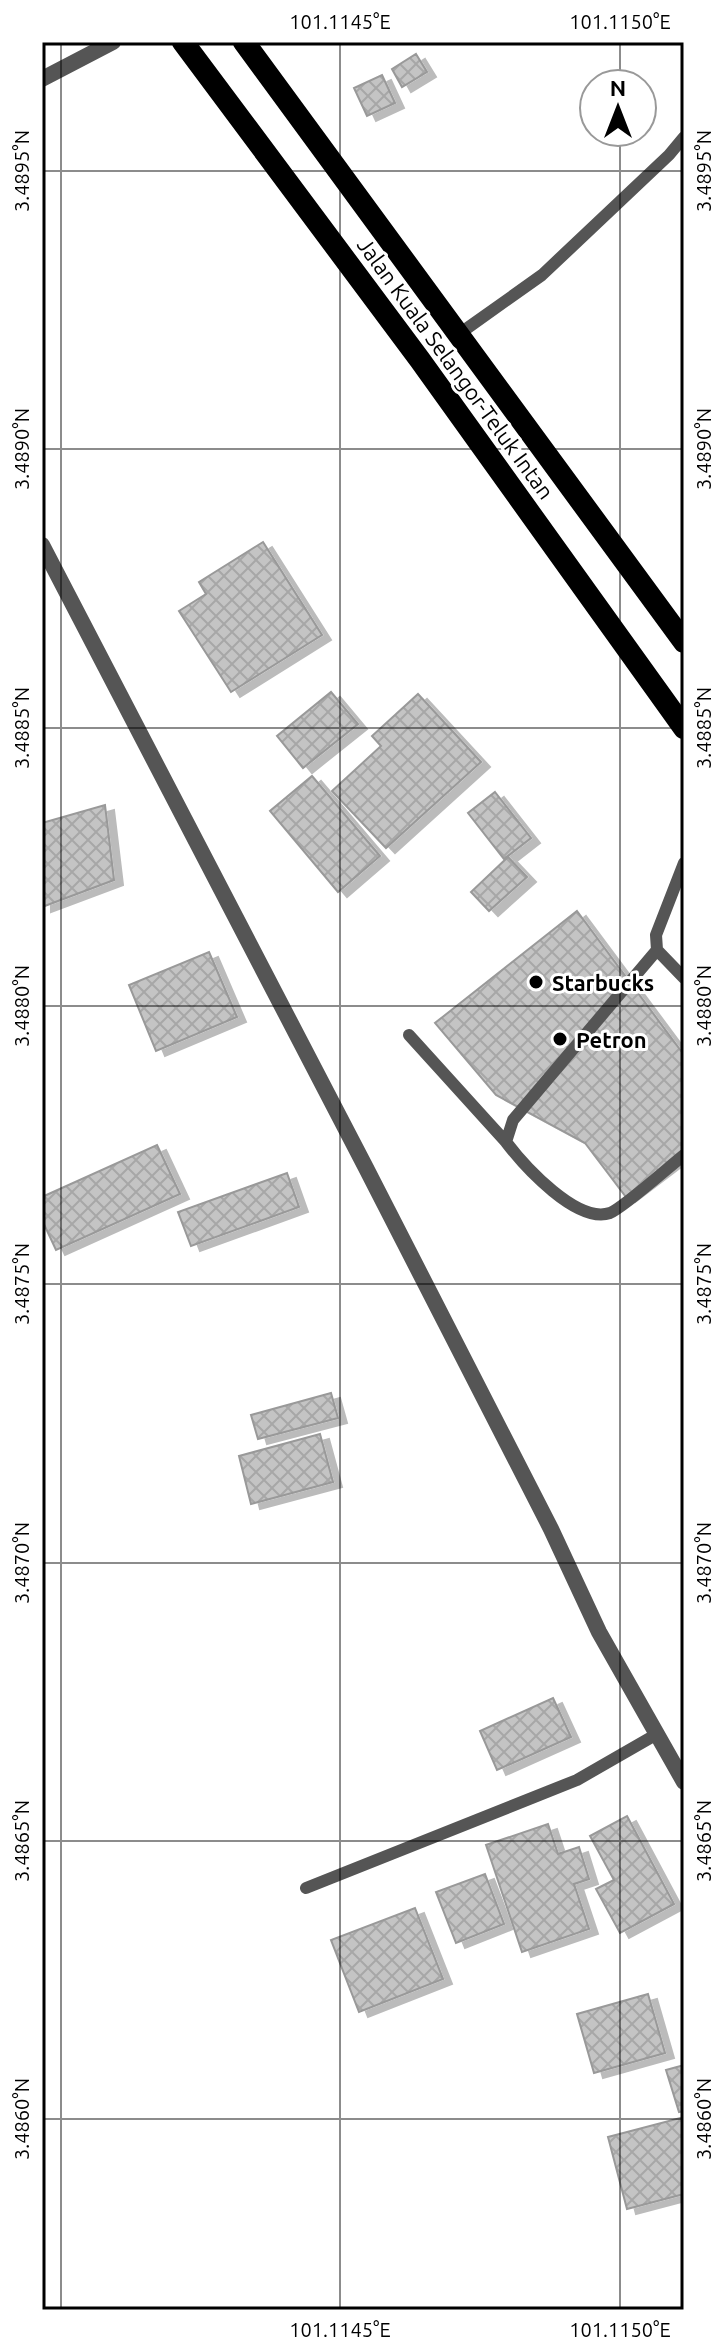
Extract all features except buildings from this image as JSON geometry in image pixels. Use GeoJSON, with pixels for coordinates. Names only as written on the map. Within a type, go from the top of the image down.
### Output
{"type":"FeatureCollection","features":[{"type":"Feature","properties":{"kind":"highway","name":"Jalan Kuala Selangor-Teluk Intan"},"geometry":{"type":"LineString","coordinates":[[183,42],[420,360],[684,728]]}},
{"type":"Feature","properties":{"kind":"highway","name":"Jalan Kuala Selangor-Teluk Intan"},"geometry":{"type":"LineString","coordinates":[[244,42],[684,642]]}},
{"type":"Feature","properties":{"kind":"street"},"geometry":{"type":"LineString","coordinates":[[42,79],[113,42]]}},
{"type":"Feature","properties":{"kind":"street"},"geometry":{"type":"LineString","coordinates":[[42,545],[365,1166],[551,1529],[599,1632],[684,1782]]}},
{"type":"Feature","properties":{"kind":"lane"},"geometry":{"type":"LineString","coordinates":[[459,334],[542,275],[669,155],[684,137]]}},
{"type":"Feature","properties":{"kind":"lane"},"geometry":{"type":"LineString","coordinates":[[684,863],[656,935],[657,950],[684,978]]}},
{"type":"Feature","properties":{"kind":"lane"},"geometry":{"type":"LineString","coordinates":[[506,1142],[513,1120],[657,950]]}},
{"type":"Feature","properties":{"kind":"lane"},"geometry":{"type":"LineString","coordinates":[[409,1035],[518,1157],[563,1199],[588,1214],[611,1212],[684,1155]]}},
{"type":"Feature","properties":{"kind":"lane"},"geometry":{"type":"LineString","coordinates":[[306,1888],[577,1780],[657,1734]]}},
{"type":"Feature","properties":{"kind":"place","name":"Starbucks"},"geometry":{"type":"Point","coordinates":[536,982]}},
{"type":"Feature","properties":{"kind":"place","name":"Petron"},"geometry":{"type":"Point","coordinates":[560,1039]}}]}
